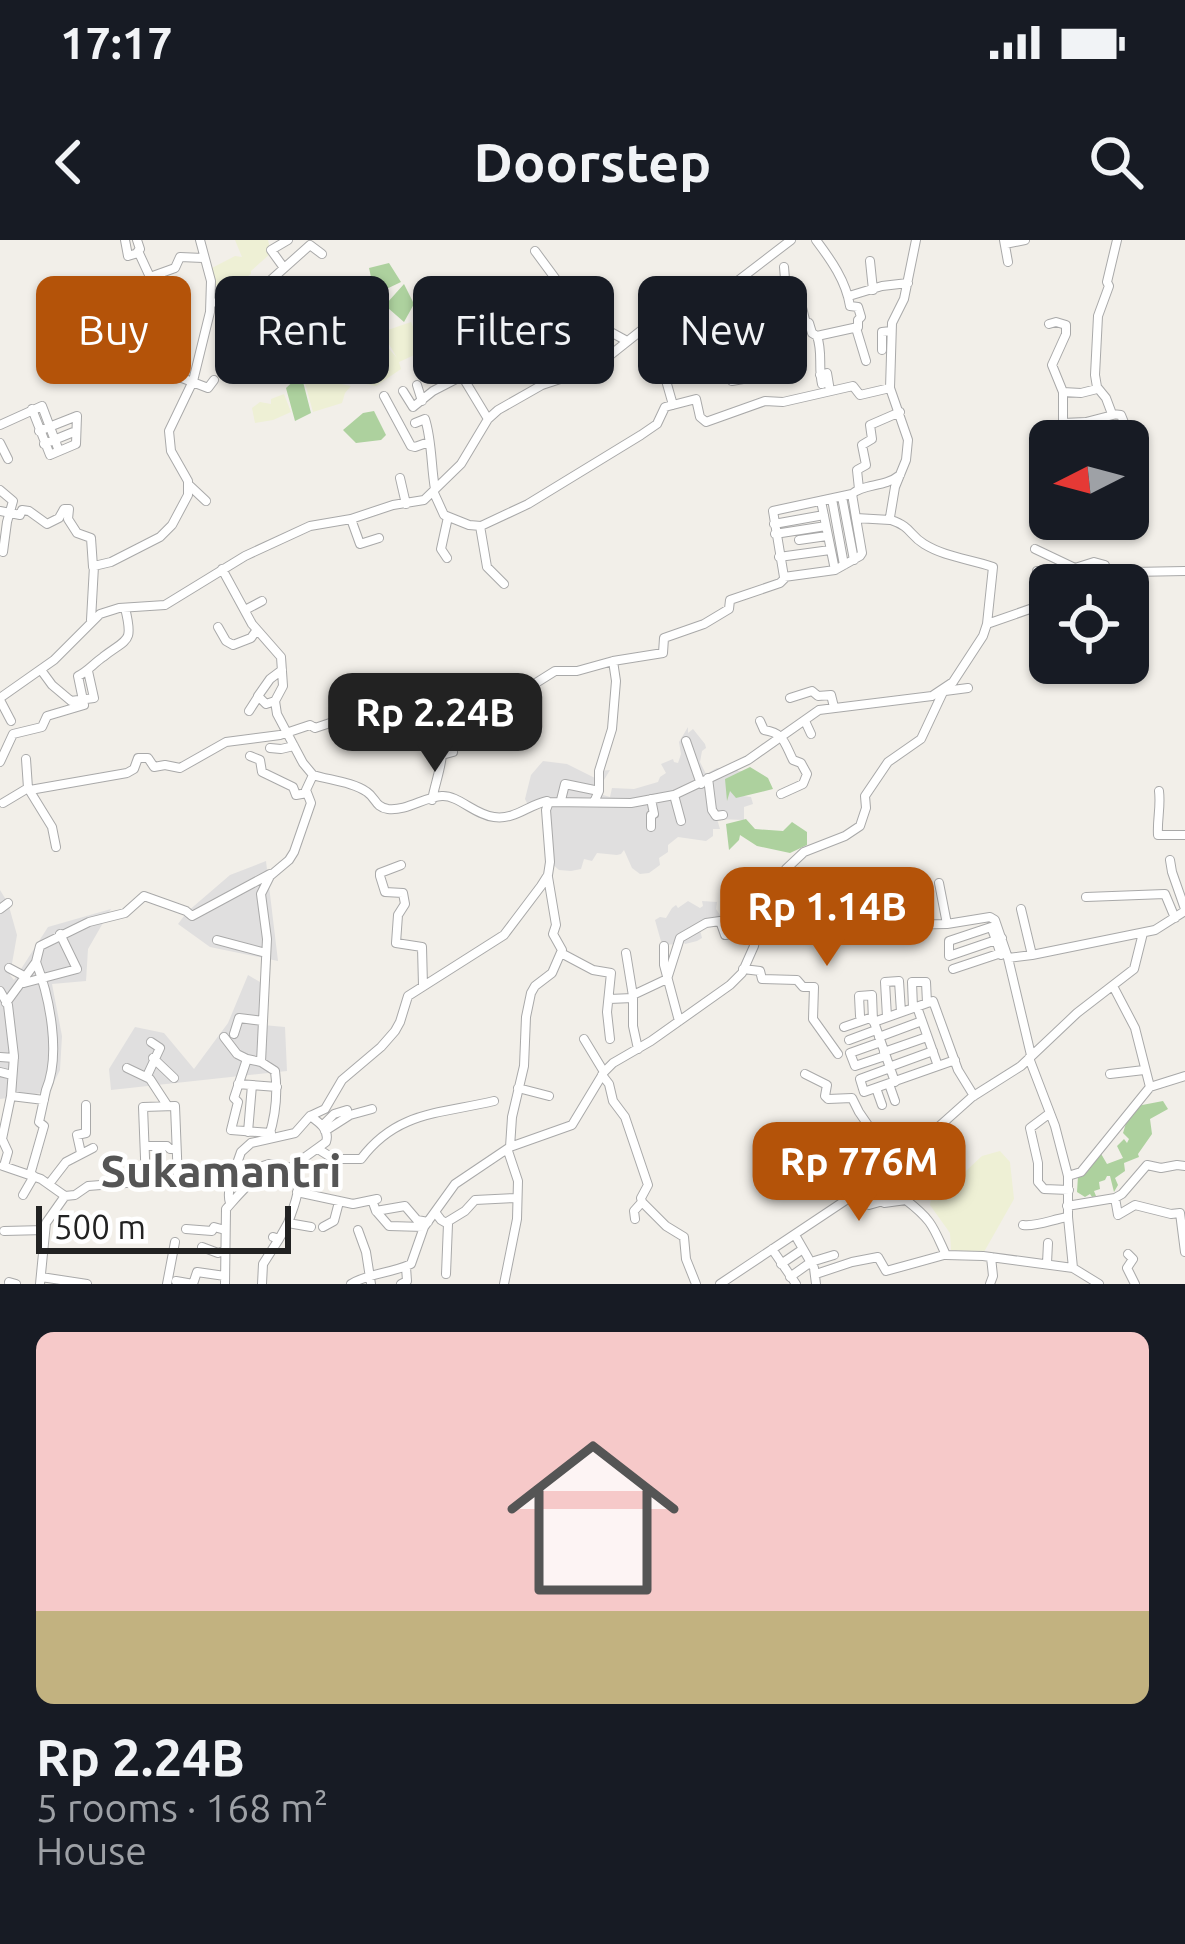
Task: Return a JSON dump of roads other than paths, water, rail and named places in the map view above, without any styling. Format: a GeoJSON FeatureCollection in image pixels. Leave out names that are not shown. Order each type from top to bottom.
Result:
{"type":"FeatureCollection","features":[{"type":"Feature","properties":{"kind":"street"},"geometry":{"type":"LineString","coordinates":[[125,240],[128,256],[140,255]]}},
{"type":"Feature","properties":{"kind":"street"},"geometry":{"type":"LineString","coordinates":[[137,240],[151,278],[176,268],[183,257],[203,259]]}},
{"type":"Feature","properties":{"kind":"street"},"geometry":{"type":"LineString","coordinates":[[200,240],[212,281],[212,302],[193,381],[169,431],[171,451],[189,485],[206,501]]}},
{"type":"Feature","properties":{"kind":"street"},"geometry":{"type":"LineString","coordinates":[[284,268],[271,250],[288,240]]}},
{"type":"Feature","properties":{"kind":"street"},"geometry":{"type":"LineString","coordinates":[[743,276],[790,240]]}},
{"type":"Feature","properties":{"kind":"street"},"geometry":{"type":"LineString","coordinates":[[890,520],[908,440],[890,388],[891,332],[904,299],[916,240]]}},
{"type":"Feature","properties":{"kind":"street"},"geometry":{"type":"LineString","coordinates":[[1008,262],[1005,242],[1025,240]]}},
{"type":"Feature","properties":{"kind":"street"},"geometry":{"type":"LineString","coordinates":[[1113,415],[1095,375],[1098,316],[1117,240]]}},
{"type":"Feature","properties":{"kind":"street"},"geometry":{"type":"LineString","coordinates":[[807,324],[817,336],[856,328],[861,316],[858,307],[850,307],[821,242]]}},
{"type":"Feature","properties":{"kind":"street"},"geometry":{"type":"LineString","coordinates":[[275,276],[310,245],[322,254]]}},
{"type":"Feature","properties":{"kind":"street"},"geometry":{"type":"LineString","coordinates":[[535,251],[553,276]]}},
{"type":"Feature","properties":{"kind":"street"},"geometry":{"type":"LineString","coordinates":[[128,259],[140,255]]}},
{"type":"Feature","properties":{"kind":"street"},"geometry":{"type":"LineString","coordinates":[[870,261],[873,290]]}},
{"type":"Feature","properties":{"kind":"street"},"geometry":{"type":"LineString","coordinates":[[784,267],[784,276]]}},
{"type":"Feature","properties":{"kind":"street"},"geometry":{"type":"LineString","coordinates":[[848,296],[908,283]]}},
{"type":"Feature","properties":{"kind":"street"},"geometry":{"type":"LineString","coordinates":[[1049,325],[1066,325],[1052,364],[1064,392],[1064,424],[1113,415],[1123,420]]}},
{"type":"Feature","properties":{"kind":"street"},"geometry":{"type":"LineString","coordinates":[[856,328],[866,361]]}},
{"type":"Feature","properties":{"kind":"street"},"geometry":{"type":"LineString","coordinates":[[614,351],[638,332]]}},
{"type":"Feature","properties":{"kind":"street"},"geometry":{"type":"LineString","coordinates":[[882,350],[882,332],[891,332]]}},
{"type":"Feature","properties":{"kind":"street"},"geometry":{"type":"LineString","coordinates":[[614,333],[627,340]]}},
{"type":"Feature","properties":{"kind":"street"},"geometry":{"type":"LineString","coordinates":[[817,336],[824,384]]}},
{"type":"Feature","properties":{"kind":"street"},"geometry":{"type":"LineString","coordinates":[[403,392],[412,407],[462,376],[488,419]]}},
{"type":"Feature","properties":{"kind":"street"},"geometry":{"type":"LineString","coordinates":[[193,381],[208,388],[214,380]]}},
{"type":"Feature","properties":{"kind":"street"},"geometry":{"type":"LineString","coordinates":[[11,721],[0,699],[41,670],[105,612],[182,599],[222,569],[310,526],[421,501],[461,464],[488,419],[523,394],[548,384]]}},
{"type":"Feature","properties":{"kind":"street"},"geometry":{"type":"LineString","coordinates":[[668,384],[673,405]]}},
{"type":"Feature","properties":{"kind":"street"},"geometry":{"type":"LineString","coordinates":[[415,423],[426,421],[442,513],[481,526],[641,435],[657,424],[665,407],[697,399],[700,417],[706,422],[765,401],[783,402],[824,384],[853,386],[860,395],[890,388]]}},
{"type":"Feature","properties":{"kind":"street"},"geometry":{"type":"LineString","coordinates":[[417,385],[422,401]]}},
{"type":"Feature","properties":{"kind":"street"},"geometry":{"type":"LineString","coordinates":[[1064,392],[1099,388]]}},
{"type":"Feature","properties":{"kind":"street"},"geometry":{"type":"LineString","coordinates":[[23,396],[50,426],[59,451]]}},
{"type":"Feature","properties":{"kind":"street"},"geometry":{"type":"LineString","coordinates":[[384,396],[411,446],[428,442]]}},
{"type":"Feature","properties":{"kind":"street"},"geometry":{"type":"LineString","coordinates":[[13,401],[19,415]]}},
{"type":"Feature","properties":{"kind":"street"},"geometry":{"type":"LineString","coordinates":[[0,424],[34,408]]}},
{"type":"Feature","properties":{"kind":"street"},"geometry":{"type":"LineString","coordinates":[[34,408],[39,431],[49,455],[76,444],[77,416],[39,431]]}},
{"type":"Feature","properties":{"kind":"street"},"geometry":{"type":"LineString","coordinates":[[779,557],[811,552],[829,535],[841,496],[857,470],[866,465],[862,445],[872,439],[870,425],[900,412]]}},
{"type":"Feature","properties":{"kind":"street"},"geometry":{"type":"LineString","coordinates":[[44,444],[76,431]]}},
{"type":"Feature","properties":{"kind":"street"},"geometry":{"type":"LineString","coordinates":[[0,443],[7,460]]}},
{"type":"Feature","properties":{"kind":"street"},"geometry":{"type":"LineString","coordinates":[[786,577],[774,510],[883,486],[900,475]]}},
{"type":"Feature","properties":{"kind":"street"},"geometry":{"type":"LineString","coordinates":[[400,478],[406,504]]}},
{"type":"Feature","properties":{"kind":"street"},"geometry":{"type":"LineString","coordinates":[[93,568],[166,532],[183,506],[189,485]]}},
{"type":"Feature","properties":{"kind":"street"},"geometry":{"type":"LineString","coordinates":[[0,490],[13,500],[3,552]]}},
{"type":"Feature","properties":{"kind":"street"},"geometry":{"type":"LineString","coordinates":[[841,496],[856,518],[855,539],[844,565]]}},
{"type":"Feature","properties":{"kind":"street"},"geometry":{"type":"LineString","coordinates":[[841,496],[829,535],[844,565]]}},
{"type":"Feature","properties":{"kind":"street"},"geometry":{"type":"LineString","coordinates":[[841,496],[855,539]]}},
{"type":"Feature","properties":{"kind":"street"},"geometry":{"type":"LineString","coordinates":[[12,513],[29,511],[48,524],[68,509],[76,532],[91,538],[91,621]]}},
{"type":"Feature","properties":{"kind":"street"},"geometry":{"type":"LineString","coordinates":[[446,558],[441,548],[448,517]]}},
{"type":"Feature","properties":{"kind":"street"},"geometry":{"type":"LineString","coordinates":[[351,1284],[406,1267],[426,1225],[455,1184],[509,1149],[572,1125],[603,1073],[618,1059],[730,985],[754,946],[762,908],[797,857],[854,832],[866,808],[865,796],[888,763],[921,739],[944,691],[983,636],[993,567],[920,543],[909,527],[890,520],[856,518]]}},
{"type":"Feature","properties":{"kind":"street"},"geometry":{"type":"LineString","coordinates":[[351,519],[360,544],[379,538]]}},
{"type":"Feature","properties":{"kind":"street"},"geometry":{"type":"LineString","coordinates":[[481,526],[488,567],[504,584]]}},
{"type":"Feature","properties":{"kind":"street"},"geometry":{"type":"LineString","coordinates":[[774,529],[855,539]]}},
{"type":"Feature","properties":{"kind":"street"},"geometry":{"type":"LineString","coordinates":[[811,552],[804,540],[829,535]]}},
{"type":"Feature","properties":{"kind":"street"},"geometry":{"type":"LineString","coordinates":[[1035,549],[1067,564]]}},
{"type":"Feature","properties":{"kind":"street"},"geometry":{"type":"LineString","coordinates":[[432,800],[442,755],[453,753],[451,700],[480,691],[520,693],[555,671],[577,671],[663,652],[664,638],[706,623],[729,608],[730,600],[786,577],[844,565]]}},
{"type":"Feature","properties":{"kind":"street"},"geometry":{"type":"LineString","coordinates":[[222,569],[266,646],[278,651],[283,688],[275,701],[266,704],[258,697]]}},
{"type":"Feature","properties":{"kind":"street"},"geometry":{"type":"LineString","coordinates":[[1149,572],[1185,571]]}},
{"type":"Feature","properties":{"kind":"street"},"geometry":{"type":"LineString","coordinates":[[245,610],[262,602]]}},
{"type":"Feature","properties":{"kind":"street"},"geometry":{"type":"LineString","coordinates":[[91,698],[78,677],[125,641],[130,628],[125,608]]}},
{"type":"Feature","properties":{"kind":"street"},"geometry":{"type":"LineString","coordinates":[[987,624],[1029,608]]}},
{"type":"Feature","properties":{"kind":"street"},"geometry":{"type":"LineString","coordinates":[[218,627],[232,645],[251,638],[256,630]]}},
{"type":"Feature","properties":{"kind":"street"},"geometry":{"type":"LineString","coordinates":[[594,802],[610,741],[614,661]]}},
{"type":"Feature","properties":{"kind":"street"},"geometry":{"type":"LineString","coordinates":[[248,711],[268,681],[283,669]]}},
{"type":"Feature","properties":{"kind":"street"},"geometry":{"type":"LineString","coordinates":[[41,670],[69,700],[91,698]]}},
{"type":"Feature","properties":{"kind":"street"},"geometry":{"type":"LineString","coordinates":[[275,701],[285,733],[313,775],[367,792],[382,808],[412,806],[442,796],[476,813],[502,818],[538,803],[631,802],[674,795],[758,753],[819,710],[920,699],[968,688]]}},
{"type":"Feature","properties":{"kind":"street"},"geometry":{"type":"LineString","coordinates":[[790,698],[812,691],[818,696],[832,695],[834,707]]}},
{"type":"Feature","properties":{"kind":"street"},"geometry":{"type":"LineString","coordinates":[[1,758],[13,734],[41,727],[47,716],[82,706],[91,698]]}},
{"type":"Feature","properties":{"kind":"street"},"geometry":{"type":"LineString","coordinates":[[0,790],[2,803],[29,789],[128,773],[138,758],[148,758],[153,767],[180,768],[227,742],[347,720]]}},
{"type":"Feature","properties":{"kind":"street"},"geometry":{"type":"LineString","coordinates":[[805,721],[811,734]]}},
{"type":"Feature","properties":{"kind":"street"},"geometry":{"type":"LineString","coordinates":[[760,722],[763,729],[782,737],[793,760],[807,774],[803,784],[781,794]]}},
{"type":"Feature","properties":{"kind":"street"},"geometry":{"type":"LineString","coordinates":[[686,741],[712,811],[723,815]]}},
{"type":"Feature","properties":{"kind":"street"},"geometry":{"type":"LineString","coordinates":[[269,748],[293,746]]}},
{"type":"Feature","properties":{"kind":"street"},"geometry":{"type":"LineString","coordinates":[[758,753],[767,765]]}},
{"type":"Feature","properties":{"kind":"street"},"geometry":{"type":"LineString","coordinates":[[250,756],[260,760],[262,772],[293,787],[294,794],[307,793]]}},
{"type":"Feature","properties":{"kind":"street"},"geometry":{"type":"LineString","coordinates":[[26,759],[29,789],[52,828],[56,847]]}},
{"type":"Feature","properties":{"kind":"street"},"geometry":{"type":"LineString","coordinates":[[4,1007],[36,962],[40,946],[60,934],[125,913],[144,896],[192,916],[272,874],[294,852],[310,803],[307,793],[313,775]]}},
{"type":"Feature","properties":{"kind":"street"},"geometry":{"type":"LineString","coordinates":[[561,800],[565,784],[599,791]]}},
{"type":"Feature","properties":{"kind":"street"},"geometry":{"type":"LineString","coordinates":[[1160,791],[1158,835],[1185,836]]}},
{"type":"Feature","properties":{"kind":"street"},"geometry":{"type":"LineString","coordinates":[[674,795],[680,820]]}},
{"type":"Feature","properties":{"kind":"street"},"geometry":{"type":"LineString","coordinates":[[651,799],[651,827]]}},
{"type":"Feature","properties":{"kind":"street"},"geometry":{"type":"LineString","coordinates":[[504,1284],[517,1222],[518,1181],[509,1149],[524,1066],[526,1017],[532,990],[552,973],[562,948],[554,934],[548,875],[549,802]]}},
{"type":"Feature","properties":{"kind":"street"},"geometry":{"type":"LineString","coordinates":[[953,969],[1155,930],[1185,910],[1170,860]]}},
{"type":"Feature","properties":{"kind":"street"},"geometry":{"type":"LineString","coordinates":[[401,865],[380,876],[385,892],[404,894],[396,944],[422,947],[423,986]]}},
{"type":"Feature","properties":{"kind":"street"},"geometry":{"type":"LineString","coordinates":[[261,1062],[267,939],[261,894],[272,874]]}},
{"type":"Feature","properties":{"kind":"street"},"geometry":{"type":"LineString","coordinates":[[247,1059],[234,1098],[238,1102],[231,1130],[295,1133],[310,1115],[325,1109],[343,1080],[381,1047],[400,1022],[408,996],[504,935],[548,875]]}},
{"type":"Feature","properties":{"kind":"street"},"geometry":{"type":"LineString","coordinates":[[939,883],[947,924]]}},
{"type":"Feature","properties":{"kind":"street"},"geometry":{"type":"LineString","coordinates":[[1086,897],[1166,893],[1175,918]]}},
{"type":"Feature","properties":{"kind":"street"},"geometry":{"type":"LineString","coordinates":[[1021,909],[1032,955]]}},
{"type":"Feature","properties":{"kind":"street"},"geometry":{"type":"LineString","coordinates":[[609,999],[633,997],[667,979],[680,938],[706,922],[721,920],[726,935],[796,933],[822,919],[947,924],[990,917],[995,920],[1030,1057],[1068,1176],[1073,1268]]}},
{"type":"Feature","properties":{"kind":"street"},"geometry":{"type":"LineString","coordinates":[[991,927],[999,939],[950,956],[949,941],[991,927]]}},
{"type":"Feature","properties":{"kind":"street"},"geometry":{"type":"LineString","coordinates":[[720,1284],[896,1166],[972,1097],[1030,1057],[1077,1012],[1134,969],[1143,933]]}},
{"type":"Feature","properties":{"kind":"street"},"geometry":{"type":"LineString","coordinates":[[9,968],[24,980],[77,969],[60,934]]}},
{"type":"Feature","properties":{"kind":"street"},"geometry":{"type":"LineString","coordinates":[[217,940],[266,953]]}},
{"type":"Feature","properties":{"kind":"street"},"geometry":{"type":"LineString","coordinates":[[664,946],[664,965],[679,1021]]}},
{"type":"Feature","properties":{"kind":"street"},"geometry":{"type":"LineString","coordinates":[[561,953],[593,970],[628,969]]}},
{"type":"Feature","properties":{"kind":"street"},"geometry":{"type":"LineString","coordinates":[[626,953],[638,1048]]}},
{"type":"Feature","properties":{"kind":"street"},"geometry":{"type":"LineString","coordinates":[[23,1195],[43,1134],[39,1122],[50,1086],[53,1042],[36,962]]}},
{"type":"Feature","properties":{"kind":"street"},"geometry":{"type":"LineString","coordinates":[[743,969],[760,971],[762,979],[797,980],[803,987],[813,986],[813,1019],[838,1054]]}},
{"type":"Feature","properties":{"kind":"street"},"geometry":{"type":"LineString","coordinates":[[610,972],[610,1039]]}},
{"type":"Feature","properties":{"kind":"street"},"geometry":{"type":"LineString","coordinates":[[879,1037],[887,1017],[885,982],[899,981],[901,1012]]}},
{"type":"Feature","properties":{"kind":"street"},"geometry":{"type":"LineString","coordinates":[[1113,986],[1135,1028],[1150,1087]]}},
{"type":"Feature","properties":{"kind":"street"},"geometry":{"type":"LineString","coordinates":[[0,991],[14,1058],[2,1139],[8,1152],[2,1166],[32,1175],[65,1196],[88,1186],[181,1184],[268,1164],[290,1168],[297,1176],[297,1192],[288,1223],[262,1264],[262,1284]]}},
{"type":"Feature","properties":{"kind":"street"},"geometry":{"type":"LineString","coordinates":[[860,1016],[859,996],[872,995],[895,1100]]}},
{"type":"Feature","properties":{"kind":"street"},"geometry":{"type":"LineString","coordinates":[[887,1017],[933,1001],[967,1084],[963,1086],[972,1097]]}},
{"type":"Feature","properties":{"kind":"street"},"geometry":{"type":"LineString","coordinates":[[919,1006],[938,1066]]}},
{"type":"Feature","properties":{"kind":"street"},"geometry":{"type":"LineString","coordinates":[[263,1021],[238,1018],[229,1036],[237,1054],[274,1070],[276,1109],[270,1135]]}},
{"type":"Feature","properties":{"kind":"street"},"geometry":{"type":"LineString","coordinates":[[844,1027],[879,1037],[922,1022]]}},
{"type":"Feature","properties":{"kind":"street"},"geometry":{"type":"LineString","coordinates":[[849,1040],[927,1036]]}},
{"type":"Feature","properties":{"kind":"street"},"geometry":{"type":"LineString","coordinates":[[584,1039],[625,1117],[647,1190],[640,1198],[666,1226],[685,1238],[686,1258],[696,1284]]}},
{"type":"Feature","properties":{"kind":"street"},"geometry":{"type":"LineString","coordinates":[[148,1076],[160,1047],[151,1042]]}},
{"type":"Feature","properties":{"kind":"street"},"geometry":{"type":"LineString","coordinates":[[933,1052],[860,1079],[864,1092],[955,1060]]}},
{"type":"Feature","properties":{"kind":"street"},"geometry":{"type":"LineString","coordinates":[[0,1057],[14,1058]]}},
{"type":"Feature","properties":{"kind":"street"},"geometry":{"type":"LineString","coordinates":[[153,1058],[174,1078]]}},
{"type":"Feature","properties":{"kind":"street"},"geometry":{"type":"LineString","coordinates":[[127,1068],[148,1076],[167,1106]]}},
{"type":"Feature","properties":{"kind":"street"},"geometry":{"type":"LineString","coordinates":[[1110,1074],[1144,1070]]}},
{"type":"Feature","properties":{"kind":"street"},"geometry":{"type":"LineString","coordinates":[[0,1072],[12,1076]]}},
{"type":"Feature","properties":{"kind":"street"},"geometry":{"type":"LineString","coordinates":[[806,1075],[827,1085],[826,1097],[852,1098],[896,1166]]}},
{"type":"Feature","properties":{"kind":"street"},"geometry":{"type":"LineString","coordinates":[[1068,1176],[1081,1172],[1150,1087],[1185,1076]]}},
{"type":"Feature","properties":{"kind":"street"},"geometry":{"type":"LineString","coordinates":[[238,1084],[277,1087]]}},
{"type":"Feature","properties":{"kind":"street"},"geometry":{"type":"LineString","coordinates":[[248,1132],[252,1085]]}},
{"type":"Feature","properties":{"kind":"street"},"geometry":{"type":"LineString","coordinates":[[518,1088],[549,1096]]}},
{"type":"Feature","properties":{"kind":"street"},"geometry":{"type":"LineString","coordinates":[[876,1088],[882,1105]]}},
{"type":"Feature","properties":{"kind":"street"},"geometry":{"type":"LineString","coordinates":[[10,1096],[44,1100]]}},
{"type":"Feature","properties":{"kind":"street"},"geometry":{"type":"LineString","coordinates":[[318,1149],[334,1159],[360,1160],[400,1124],[432,1111],[494,1101]]}},
{"type":"Feature","properties":{"kind":"street"},"geometry":{"type":"LineString","coordinates":[[81,1153],[76,1138],[86,1133],[86,1105]]}},
{"type":"Feature","properties":{"kind":"street"},"geometry":{"type":"LineString","coordinates":[[146,1183],[143,1107],[175,1106],[181,1184]]}},
{"type":"Feature","properties":{"kind":"street"},"geometry":{"type":"LineString","coordinates":[[322,1125],[372,1109]]}},
{"type":"Feature","properties":{"kind":"street"},"geometry":{"type":"LineString","coordinates":[[322,1125],[347,1110]]}},
{"type":"Feature","properties":{"kind":"street"},"geometry":{"type":"LineString","coordinates":[[1050,1113],[1030,1128],[1038,1182],[1044,1189],[1069,1190]]}},
{"type":"Feature","properties":{"kind":"street"},"geometry":{"type":"LineString","coordinates":[[290,1168],[327,1140],[322,1125],[310,1115]]}},
{"type":"Feature","properties":{"kind":"street"},"geometry":{"type":"LineString","coordinates":[[230,1204],[227,1192],[232,1172],[244,1149],[270,1135]]}},
{"type":"Feature","properties":{"kind":"street"},"geometry":{"type":"LineString","coordinates":[[145,1146],[176,1149]]}},
{"type":"Feature","properties":{"kind":"street"},"geometry":{"type":"LineString","coordinates":[[51,1185],[66,1162],[93,1148]]}},
{"type":"Feature","properties":{"kind":"street"},"geometry":{"type":"LineString","coordinates":[[1023,1226],[1114,1198],[1147,1165],[1185,1166]]}},
{"type":"Feature","properties":{"kind":"street"},"geometry":{"type":"LineString","coordinates":[[175,1242],[172,1282],[194,1283],[197,1272],[226,1280],[225,1211],[255,1179],[278,1166]]}},
{"type":"Feature","properties":{"kind":"street"},"geometry":{"type":"LineString","coordinates":[[872,1182],[886,1204],[909,1202],[937,1231],[944,1254]]}},
{"type":"Feature","properties":{"kind":"street"},"geometry":{"type":"LineString","coordinates":[[861,1189],[869,1205],[883,1201]]}},
{"type":"Feature","properties":{"kind":"street"},"geometry":{"type":"LineString","coordinates":[[297,1192],[339,1202],[375,1200],[376,1211],[392,1227],[426,1225]]}},
{"type":"Feature","properties":{"kind":"street"},"geometry":{"type":"LineString","coordinates":[[65,1196],[45,1230],[40,1281],[87,1284]]}},
{"type":"Feature","properties":{"kind":"street"},"geometry":{"type":"LineString","coordinates":[[435,1212],[447,1222],[476,1199],[515,1198]]}},
{"type":"Feature","properties":{"kind":"street"},"geometry":{"type":"LineString","coordinates":[[1114,1198],[1119,1215],[1135,1205],[1180,1214],[1185,1252]]}},
{"type":"Feature","properties":{"kind":"street"},"geometry":{"type":"LineString","coordinates":[[323,1226],[334,1221],[339,1202]]}},
{"type":"Feature","properties":{"kind":"street"},"geometry":{"type":"LineString","coordinates":[[635,1219],[634,1211],[642,1202]]}},
{"type":"Feature","properties":{"kind":"street"},"geometry":{"type":"LineString","coordinates":[[376,1211],[404,1205],[426,1225]]}},
{"type":"Feature","properties":{"kind":"street"},"geometry":{"type":"LineString","coordinates":[[446,1274],[447,1222]]}},
{"type":"Feature","properties":{"kind":"street"},"geometry":{"type":"LineString","coordinates":[[288,1223],[311,1227]]}},
{"type":"Feature","properties":{"kind":"street"},"geometry":{"type":"LineString","coordinates":[[185,1229],[225,1230]]}},
{"type":"Feature","properties":{"kind":"street"},"geometry":{"type":"LineString","coordinates":[[4,1231],[45,1230]]}},
{"type":"Feature","properties":{"kind":"street"},"geometry":{"type":"LineString","coordinates":[[358,1230],[371,1280]]}},
{"type":"Feature","properties":{"kind":"street"},"geometry":{"type":"LineString","coordinates":[[795,1234],[816,1279],[855,1261],[878,1257],[887,1271],[944,1254],[1073,1268],[1099,1284]]}},
{"type":"Feature","properties":{"kind":"street"},"geometry":{"type":"LineString","coordinates":[[1047,1263],[1048,1243]]}},
{"type":"Feature","properties":{"kind":"street"},"geometry":{"type":"LineString","coordinates":[[202,1247],[218,1253],[225,1250]]}},
{"type":"Feature","properties":{"kind":"street"},"geometry":{"type":"LineString","coordinates":[[781,1264],[803,1249]]}},
{"type":"Feature","properties":{"kind":"street"},"geometry":{"type":"LineString","coordinates":[[772,1250],[793,1280],[811,1262],[833,1255]]}},
{"type":"Feature","properties":{"kind":"street"},"geometry":{"type":"LineString","coordinates":[[1128,1253],[1134,1262],[1127,1269],[1135,1284]]}},
{"type":"Feature","properties":{"kind":"street"},"geometry":{"type":"LineString","coordinates":[[990,1284],[991,1257]]}},
{"type":"Feature","properties":{"kind":"street"},"geometry":{"type":"LineString","coordinates":[[401,1284],[407,1281],[406,1267]]}},
{"type":"Feature","properties":{"kind":"district","name":"Sukamantri"},"geometry":{"type":"Point","coordinates":[221,1171]}}]}
